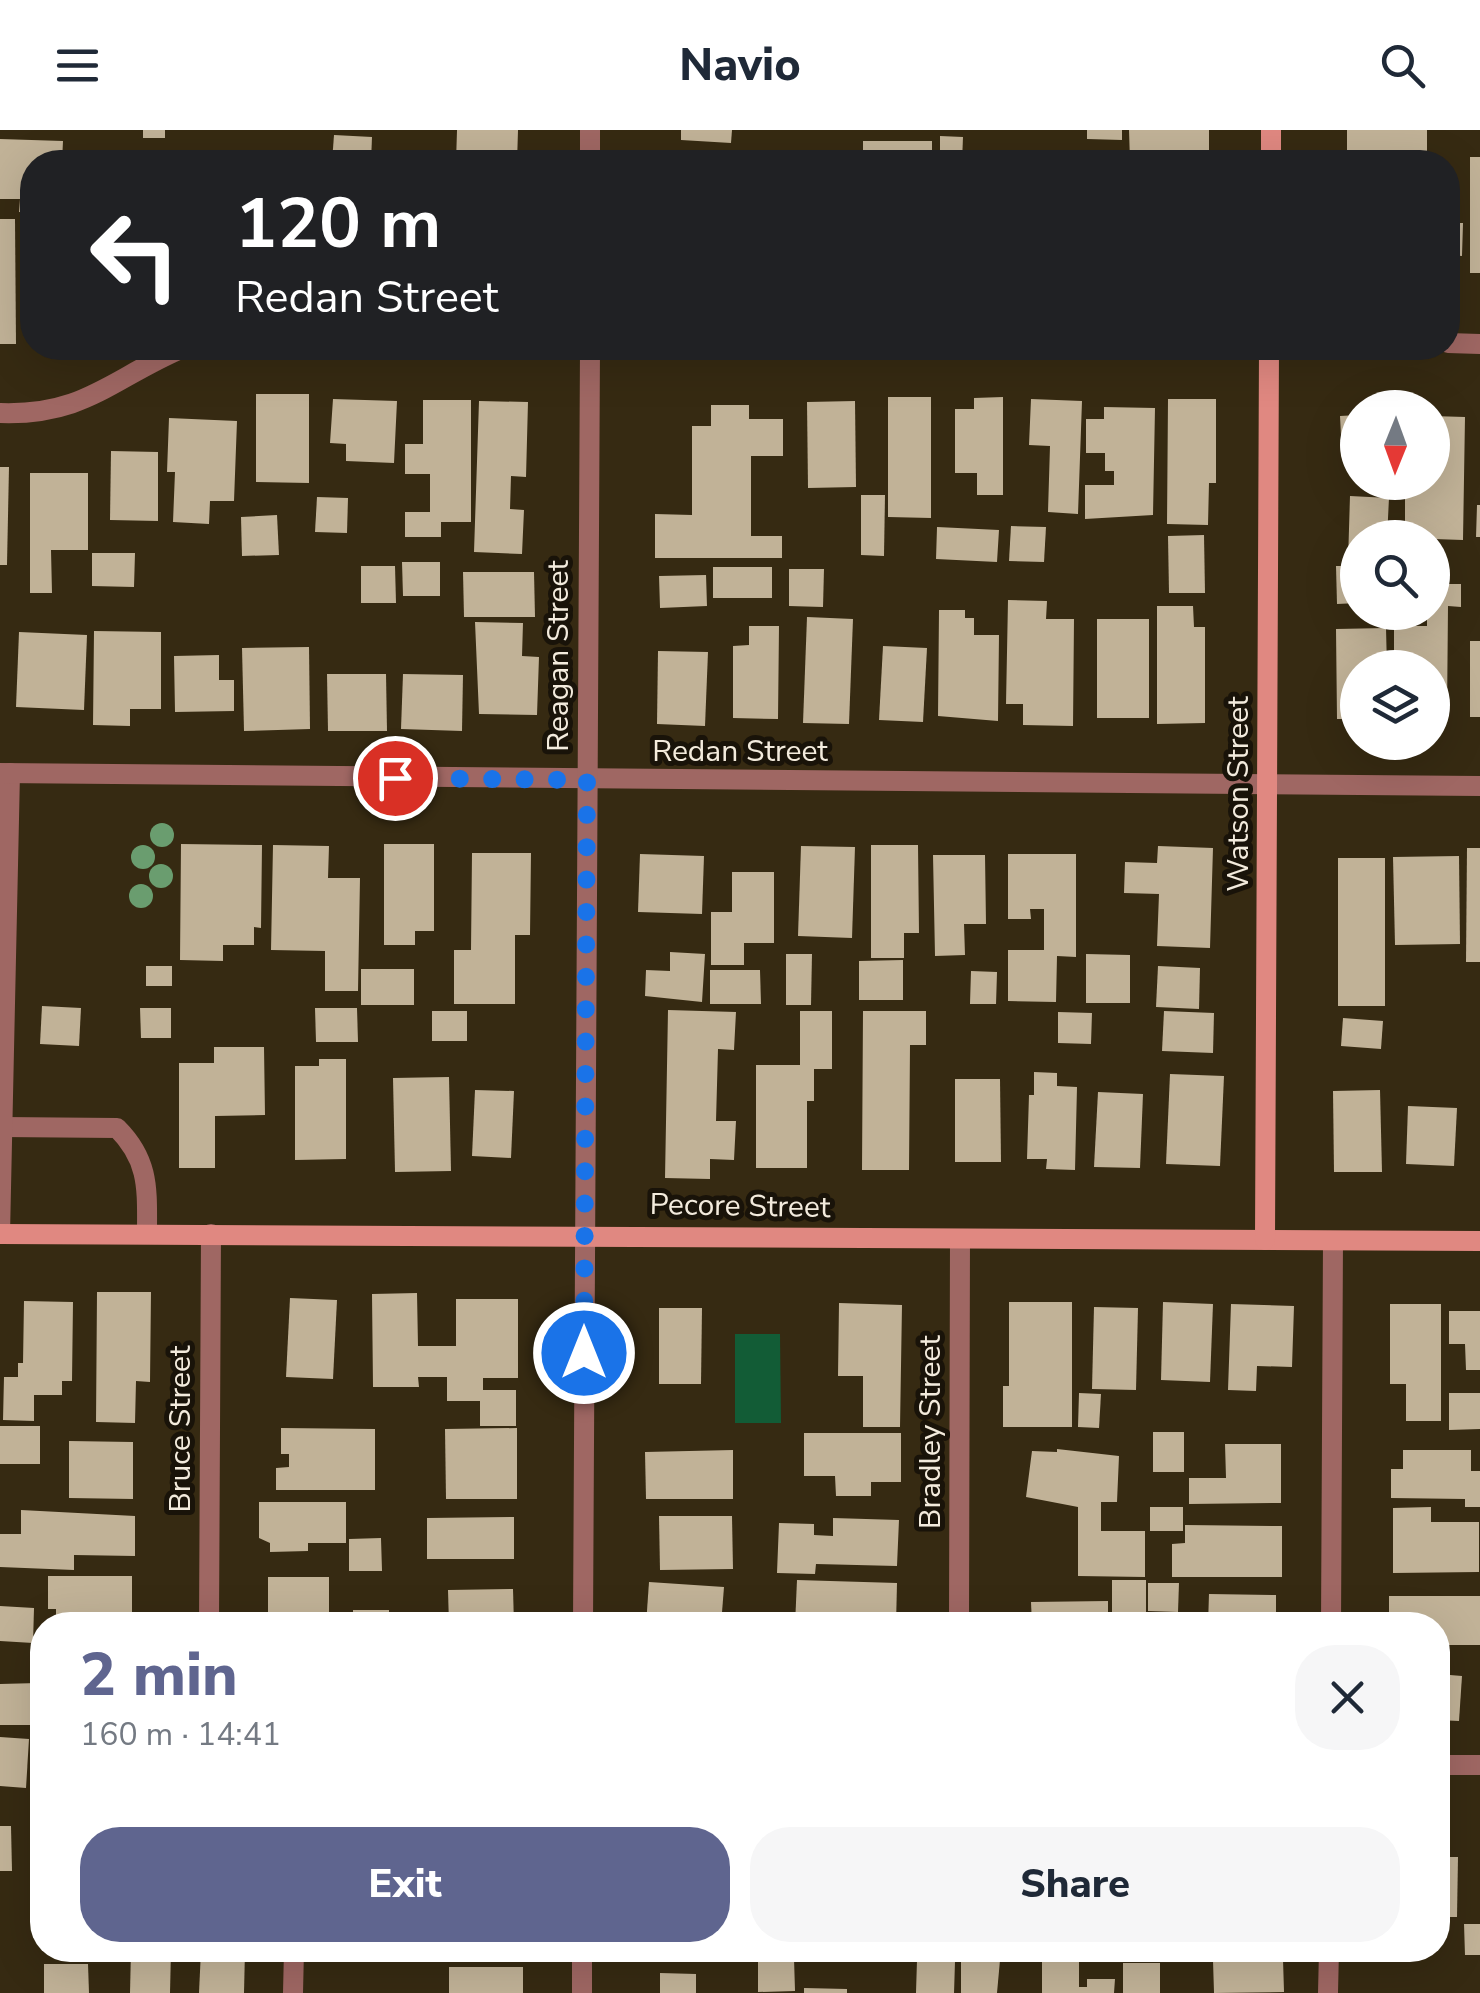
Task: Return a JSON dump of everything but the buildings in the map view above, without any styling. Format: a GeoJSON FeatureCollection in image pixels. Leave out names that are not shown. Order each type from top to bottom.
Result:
{"type":"FeatureCollection","features":[{"type":"Feature","properties":{"kind":"street"},"geometry":{"type":"LineString","coordinates":[[0,413],[47,412],[83,402],[161,360]]}},
{"type":"Feature","properties":{"kind":"street","name":"Reagan Street"},"geometry":{"type":"LineString","coordinates":[[583,1612],[590,360]]}},
{"type":"Feature","properties":{"kind":"street","name":"Watson Street"},"geometry":{"type":"LineString","coordinates":[[1264,1240],[1269,360]]}},
{"type":"Feature","properties":{"kind":"street"},"geometry":{"type":"LineString","coordinates":[[0,1234],[5,773]]}},
{"type":"Feature","properties":{"kind":"street","name":"Redan Street"},"geometry":{"type":"LineString","coordinates":[[5,773],[1480,786]]}},
{"type":"Feature","properties":{"kind":"street"},"geometry":{"type":"LineString","coordinates":[[2,1127],[118,1128],[137,1151],[148,1174],[147,1234]]}},
{"type":"Feature","properties":{"kind":"street","name":"Pecore Street"},"geometry":{"type":"LineString","coordinates":[[0,1234],[1480,1241]]}},
{"type":"Feature","properties":{"kind":"street","name":"Bruce Street"},"geometry":{"type":"LineString","coordinates":[[209,1612],[212,1234]]}},
{"type":"Feature","properties":{"kind":"street","name":"Bradley Street"},"geometry":{"type":"LineString","coordinates":[[959,1612],[960,1238]]}},
{"type":"Feature","properties":{"kind":"street"},"geometry":{"type":"LineString","coordinates":[[1330,1612],[1332,1241]]}},
{"type":"Feature","properties":{"kind":"street"},"geometry":{"type":"LineString","coordinates":[[1450,1765],[1480,1765]]}},
{"type":"Feature","properties":{"kind":"street"},"geometry":{"type":"LineString","coordinates":[[293,1993],[294,1962]]}},
{"type":"Feature","properties":{"kind":"street"},"geometry":{"type":"LineString","coordinates":[[582,1962],[582,1993]]}},
{"type":"Feature","properties":{"kind":"street"},"geometry":{"type":"LineString","coordinates":[[1328,1962],[1328,1993]]}},
{"type":"Feature","properties":{"kind":"green space"},"geometry":{"type":"Polygon","coordinates":[[[735,1334],[780,1334],[781,1423],[735,1423],[735,1334]]]}},
{"type":"Feature","properties":{"kind":"route"},"geometry":{"type":"LineString","coordinates":[[395,778],[587,780],[584,1353]]}}]}
